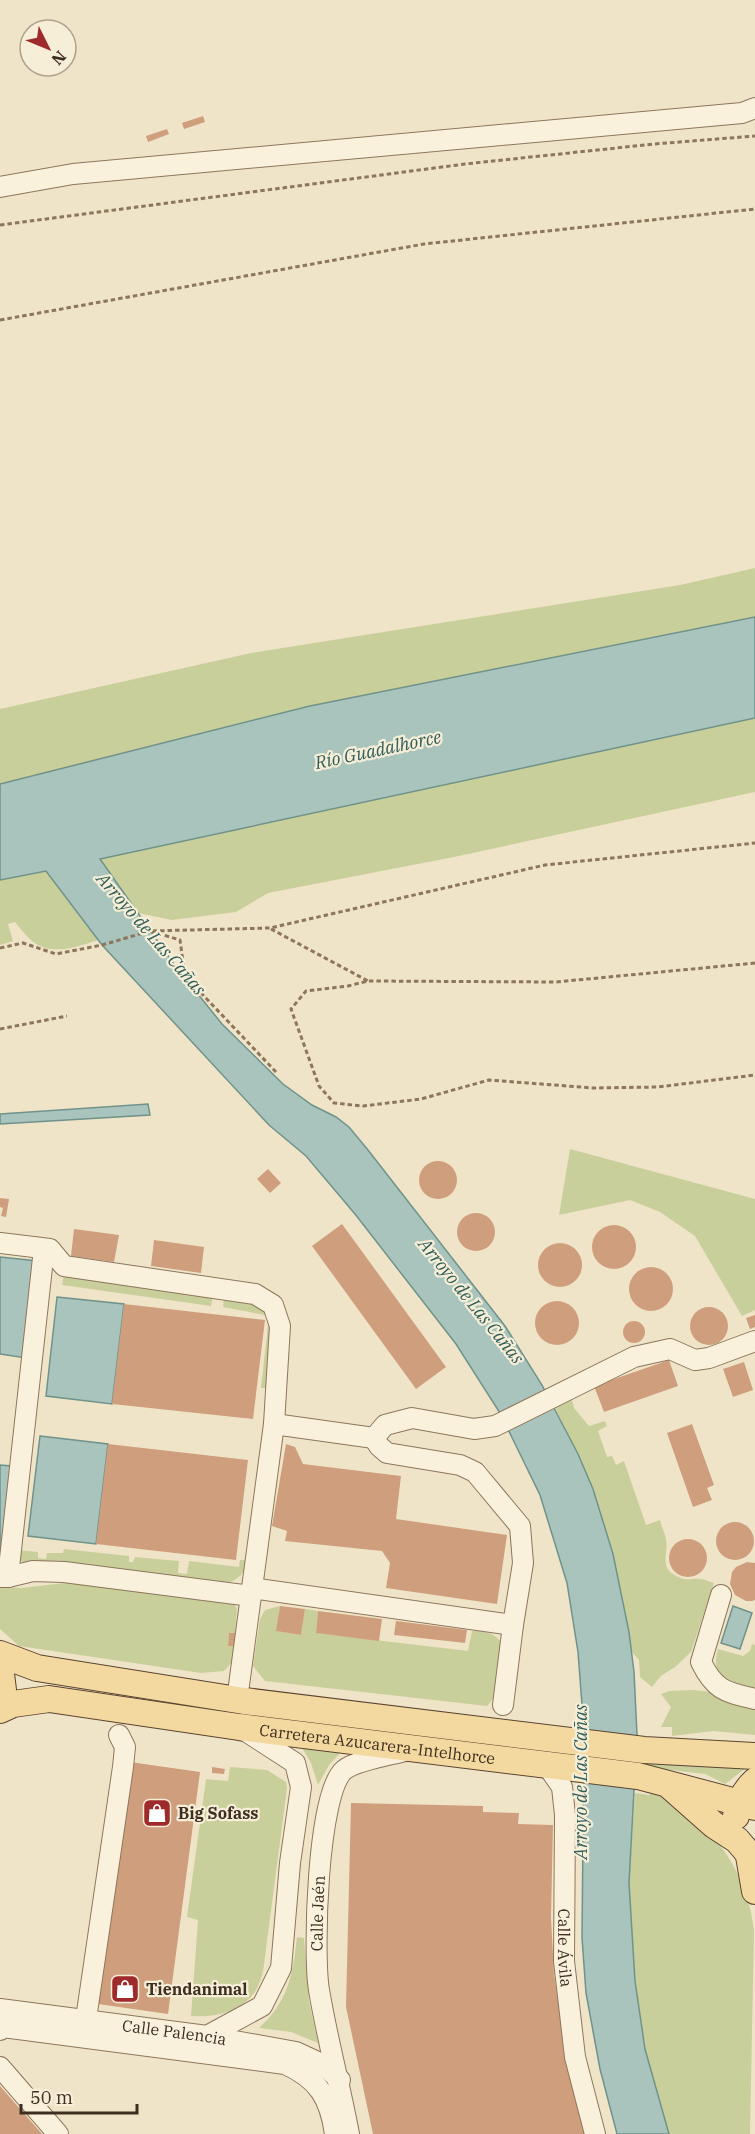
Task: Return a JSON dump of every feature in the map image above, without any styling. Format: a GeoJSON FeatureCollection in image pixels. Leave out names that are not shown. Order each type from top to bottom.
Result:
{"type":"FeatureCollection","features":[{"type":"Feature","properties":{"kind":"main road","name":"Carretera Azucarera-Intelhorce"},"geometry":{"type":"LineString","coordinates":[[0,1654],[37,1668],[237,1700],[644,1750],[755,1756]]}},
{"type":"Feature","properties":{"kind":"main road"},"geometry":{"type":"LineString","coordinates":[[0,1666],[3,1690],[0,1702]]}},
{"type":"Feature","properties":{"kind":"main road","name":"Carretera Azucarera-Intelhorce"},"geometry":{"type":"LineString","coordinates":[[0,1710],[13,1704],[49,1699],[239,1727],[638,1776],[747,1805]]}},
{"type":"Feature","properties":{"kind":"main road"},"geometry":{"type":"LineString","coordinates":[[755,1781],[747,1788],[747,1805],[734,1825],[747,1853],[755,1891]]}},
{"type":"Feature","properties":{"kind":"main road"},"geometry":{"type":"LineString","coordinates":[[667,1784],[747,1853]]}},
{"type":"Feature","properties":{"kind":"street"},"geometry":{"type":"LineString","coordinates":[[0,188],[73,174],[742,113],[755,108]]}},
{"type":"Feature","properties":{"kind":"street"},"geometry":{"type":"LineString","coordinates":[[0,1243],[50,1249],[64,1266],[255,1294],[273,1305],[280,1326],[274,1424],[237,1700]]}},
{"type":"Feature","properties":{"kind":"street"},"geometry":{"type":"LineString","coordinates":[[44,1249],[4,1577],[33,1571],[64,1572],[251,1592],[513,1625]]}},
{"type":"Feature","properties":{"kind":"street"},"geometry":{"type":"LineString","coordinates":[[40,1288],[48,1277],[64,1266]]}},
{"type":"Feature","properties":{"kind":"street"},"geometry":{"type":"LineString","coordinates":[[374,1438],[385,1425],[412,1418],[474,1429],[495,1426],[634,1357],[670,1349],[694,1360],[709,1358],[755,1341]]}},
{"type":"Feature","properties":{"kind":"street"},"geometry":{"type":"LineString","coordinates":[[274,1424],[374,1438]]}},
{"type":"Feature","properties":{"kind":"street"},"geometry":{"type":"LineString","coordinates":[[374,1438],[387,1453],[460,1465],[475,1472],[520,1526],[524,1563],[513,1625],[503,1706]]}},
{"type":"Feature","properties":{"kind":"street"},"geometry":{"type":"LineString","coordinates":[[721,1594],[701,1662],[718,1686],[728,1693],[755,1699]]}},
{"type":"Feature","properties":{"kind":"street","name":"Calle Jaén"},"geometry":{"type":"LineString","coordinates":[[207,2036],[262,2006],[281,1968],[290,1863],[302,1787],[295,1763],[239,1727]]}},
{"type":"Feature","properties":{"kind":"street"},"geometry":{"type":"LineString","coordinates":[[86,2019],[123,1767],[125,1747],[119,1735]]}},
{"type":"Feature","properties":{"kind":"street","name":"Calle Jaén"},"geometry":{"type":"LineString","coordinates":[[349,2134],[340,2080],[319,1989],[316,1911],[324,1823],[334,1785],[344,1770],[365,1761],[417,1748]]}},
{"type":"Feature","properties":{"kind":"street","name":"Calle Ávila"},"geometry":{"type":"LineString","coordinates":[[546,1764],[562,1787],[565,1815],[564,1961],[575,2057],[595,2134]]}},
{"type":"Feature","properties":{"kind":"street","name":"Calle Palencia"},"geometry":{"type":"LineString","coordinates":[[0,2009],[207,2036],[296,2052],[322,2064],[340,2080]]}},
{"type":"Feature","properties":{"kind":"street"},"geometry":{"type":"LineString","coordinates":[[0,2030],[3,2027],[285,2064],[299,2070],[316,2083],[326,2099],[335,2134]]}},
{"type":"Feature","properties":{"kind":"street"},"geometry":{"type":"LineString","coordinates":[[0,2067],[58,2134]]}},
{"type":"Feature","properties":{"kind":"path"},"geometry":{"type":"LineString","coordinates":[[0,225],[465,164],[755,136]]}},
{"type":"Feature","properties":{"kind":"path"},"geometry":{"type":"LineString","coordinates":[[0,320],[424,244],[755,209]]}},
{"type":"Feature","properties":{"kind":"path"},"geometry":{"type":"LineString","coordinates":[[0,948],[23,943],[56,954],[102,945],[150,931],[270,928],[545,864],[755,843]]}},
{"type":"Feature","properties":{"kind":"path"},"geometry":{"type":"LineString","coordinates":[[270,928],[368,981]]}},
{"type":"Feature","properties":{"kind":"path"},"geometry":{"type":"LineString","coordinates":[[150,931],[180,940],[185,976],[276,1072]]}},
{"type":"Feature","properties":{"kind":"path"},"geometry":{"type":"LineString","coordinates":[[755,963],[556,982],[368,981],[348,986],[306,990],[291,1009],[319,1086],[334,1102],[363,1106],[421,1099],[489,1080],[593,1088],[658,1087],[755,1076]]}},
{"type":"Feature","properties":{"kind":"path"},"geometry":{"type":"LineString","coordinates":[[0,1029],[67,1016]]}},
{"type":"Feature","properties":{"kind":"green space"},"geometry":{"type":"Polygon","coordinates":[[[755,568],[755,617],[310,706],[0,784],[0,709],[251,653],[680,585],[755,568]]]}},
{"type":"Feature","properties":{"kind":"green space"},"geometry":{"type":"Polygon","coordinates":[[[755,718],[755,792],[454,857],[268,893],[236,912],[172,920],[138,913],[99,859],[755,718]]]}},
{"type":"Feature","properties":{"kind":"green space"},"geometry":{"type":"Polygon","coordinates":[[[46,871],[98,940],[64,949],[47,948],[31,940],[15,922],[8,924],[13,941],[0,945],[0,880],[46,871]]]}},
{"type":"Feature","properties":{"kind":"green space"},"geometry":{"type":"Polygon","coordinates":[[[570,1149],[755,1199],[755,1310],[742,1316],[695,1236],[660,1212],[630,1200],[559,1215],[570,1149]]]}},
{"type":"Feature","properties":{"kind":"green space"},"geometry":{"type":"Polygon","coordinates":[[[64,1273],[246,1296],[270,1316],[223,1307],[224,1297],[213,1295],[211,1306],[62,1285],[64,1273]]]}},
{"type":"Feature","properties":{"kind":"green space"},"geometry":{"type":"Polygon","coordinates":[[[268,1325],[275,1326],[269,1388],[261,1388],[268,1325]]]}},
{"type":"Feature","properties":{"kind":"green space"},"geometry":{"type":"Polygon","coordinates":[[[572,1400],[574,1408],[589,1426],[605,1421],[607,1426],[598,1431],[607,1457],[612,1456],[616,1465],[624,1461],[646,1525],[660,1520],[666,1539],[666,1566],[669,1571],[684,1579],[702,1579],[714,1583],[691,1652],[661,1676],[652,1687],[640,1677],[639,1660],[632,1652],[613,1555],[593,1489],[555,1407],[572,1400]]]}},
{"type":"Feature","properties":{"kind":"green space"},"geometry":{"type":"Polygon","coordinates":[[[64,1549],[129,1556],[129,1562],[133,1562],[135,1557],[179,1561],[178,1573],[187,1574],[189,1561],[239,1567],[240,1560],[247,1560],[241,1575],[226,1583],[26,1565],[18,1552],[18,1550],[38,1552],[38,1558],[46,1559],[47,1553],[63,1553],[64,1549]]]}},
{"type":"Feature","properties":{"kind":"green space"},"geometry":{"type":"Polygon","coordinates":[[[65,1583],[92,1583],[233,1602],[237,1609],[235,1633],[229,1633],[228,1645],[234,1646],[233,1661],[224,1671],[201,1673],[19,1646],[0,1629],[0,1586],[21,1588],[65,1583]]]}},
{"type":"Feature","properties":{"kind":"green space"},"geometry":{"type":"Polygon","coordinates":[[[280,1606],[277,1631],[301,1635],[305,1609],[318,1611],[316,1633],[468,1651],[472,1631],[488,1633],[502,1643],[500,1677],[496,1693],[487,1706],[265,1681],[253,1666],[260,1619],[265,1610],[280,1606]]]}},
{"type":"Feature","properties":{"kind":"green space"},"geometry":{"type":"Polygon","coordinates":[[[752,1644],[755,1645],[755,1693],[730,1684],[719,1675],[716,1668],[718,1649],[743,1656],[750,1651],[752,1644]]]}},
{"type":"Feature","properties":{"kind":"green space"},"geometry":{"type":"Polygon","coordinates":[[[693,1690],[719,1693],[755,1705],[755,1735],[713,1731],[672,1736],[672,1727],[661,1727],[671,1707],[661,1694],[669,1691],[693,1690]]]}},
{"type":"Feature","properties":{"kind":"green space"},"geometry":{"type":"Polygon","coordinates":[[[301,1746],[342,1751],[329,1765],[318,1785],[311,1763],[301,1746]]]}},
{"type":"Feature","properties":{"kind":"green space"},"geometry":{"type":"Polygon","coordinates":[[[644,1760],[746,1768],[725,1784],[705,1774],[644,1767],[644,1760]]]}},
{"type":"Feature","properties":{"kind":"green space"},"geometry":{"type":"Polygon","coordinates":[[[230,1767],[267,1770],[286,1782],[287,1788],[263,1972],[256,1990],[243,2004],[227,2012],[209,2016],[191,2016],[198,1920],[187,1917],[206,1779],[228,1781],[230,1767]]]}},
{"type":"Feature","properties":{"kind":"green space"},"geometry":{"type":"Polygon","coordinates":[[[650,1792],[680,1807],[706,1829],[728,1856],[747,1897],[754,1931],[750,2134],[669,2134],[645,2049],[635,1981],[629,1883],[635,1793],[650,1795],[650,1792]]]}},
{"type":"Feature","properties":{"kind":"green space"},"geometry":{"type":"Polygon","coordinates":[[[297,1937],[304,1938],[309,2001],[318,2043],[291,2032],[259,2028],[283,1998],[291,1975],[297,1937]]]}},
{"type":"Feature","properties":{"kind":"water"},"geometry":{"type":"Polygon","coordinates":[[[755,617],[755,718],[100,859],[173,963],[222,1024],[283,1084],[349,1127],[368,1150],[505,1326],[542,1385],[578,1454],[593,1489],[613,1554],[629,1632],[634,1672],[637,1735],[629,1883],[635,1981],[645,2049],[669,2134],[617,2134],[600,2069],[586,1993],[582,1938],[584,1731],[578,1652],[567,1583],[540,1495],[500,1413],[456,1344],[355,1214],[306,1156],[269,1125],[102,945],[46,871],[0,880],[0,784],[310,706],[755,617]]]}},
{"type":"Feature","properties":{"kind":"water"},"geometry":{"type":"Polygon","coordinates":[[[148,1104],[150,1115],[0,1124],[0,1114],[148,1104]]]}},
{"type":"Feature","properties":{"kind":"water"},"geometry":{"type":"Polygon","coordinates":[[[0,1257],[38,1261],[26,1358],[0,1354],[0,1257]]]}},
{"type":"Feature","properties":{"kind":"water"},"geometry":{"type":"Polygon","coordinates":[[[57,1297],[124,1304],[112,1404],[46,1396],[57,1297]]]}},
{"type":"Feature","properties":{"kind":"water"},"geometry":{"type":"Polygon","coordinates":[[[40,1436],[108,1444],[96,1544],[28,1536],[40,1436]]]}},
{"type":"Feature","properties":{"kind":"water"},"geometry":{"type":"Polygon","coordinates":[[[0,1465],[12,1466],[0,1564],[0,1465]]]}},
{"type":"Feature","properties":{"kind":"water"},"geometry":{"type":"Polygon","coordinates":[[[733,1606],[752,1613],[740,1649],[721,1643],[733,1606]]]}},
{"type":"Feature","properties":{"kind":"building"},"geometry":{"type":"Polygon","coordinates":[[[203,116],[205,122],[184,129],[182,123],[203,116]]]}},
{"type":"Feature","properties":{"kind":"building"},"geometry":{"type":"Polygon","coordinates":[[[167,129],[169,134],[148,142],[146,136],[167,129]]]}},
{"type":"Feature","properties":{"kind":"building"},"geometry":{"type":"Polygon","coordinates":[[[438,1161],[452,1166],[457,1180],[452,1194],[438,1199],[424,1194],[419,1180],[424,1166],[438,1161]]]}},
{"type":"Feature","properties":{"kind":"building"},"geometry":{"type":"Polygon","coordinates":[[[268,1169],[281,1183],[270,1193],[257,1179],[268,1169]]]}},
{"type":"Feature","properties":{"kind":"building"},"geometry":{"type":"Polygon","coordinates":[[[0,1198],[9,1199],[6,1217],[1,1216],[3,1208],[0,1207],[0,1198]]]}},
{"type":"Feature","properties":{"kind":"building"},"geometry":{"type":"Polygon","coordinates":[[[476,1213],[490,1218],[495,1232],[490,1246],[476,1251],[462,1246],[457,1232],[462,1218],[476,1213]]]}},
{"type":"Feature","properties":{"kind":"building"},"geometry":{"type":"Polygon","coordinates":[[[342,1224],[446,1367],[416,1389],[312,1246],[342,1224]]]}},
{"type":"Feature","properties":{"kind":"building"},"geometry":{"type":"Polygon","coordinates":[[[614,1225],[630,1231],[636,1247],[630,1263],[614,1269],[598,1263],[592,1247],[598,1231],[614,1225]]]}},
{"type":"Feature","properties":{"kind":"building"},"geometry":{"type":"Polygon","coordinates":[[[74,1229],[119,1235],[114,1262],[71,1256],[74,1229]]]}},
{"type":"Feature","properties":{"kind":"building"},"geometry":{"type":"Polygon","coordinates":[[[154,1240],[204,1247],[201,1273],[151,1266],[154,1240]]]}},
{"type":"Feature","properties":{"kind":"building"},"geometry":{"type":"Polygon","coordinates":[[[560,1243],[576,1249],[582,1265],[576,1281],[560,1287],[544,1281],[538,1265],[544,1249],[560,1243]]]}},
{"type":"Feature","properties":{"kind":"building"},"geometry":{"type":"Polygon","coordinates":[[[651,1267],[667,1273],[673,1289],[667,1305],[651,1311],[635,1305],[629,1289],[635,1273],[651,1267]]]}},
{"type":"Feature","properties":{"kind":"building"},"geometry":{"type":"Polygon","coordinates":[[[557,1301],[573,1307],[579,1323],[573,1339],[557,1345],[541,1339],[535,1323],[541,1307],[557,1301]]]}},
{"type":"Feature","properties":{"kind":"building"},"geometry":{"type":"Polygon","coordinates":[[[124,1304],[265,1320],[253,1419],[112,1404],[124,1304]]]}},
{"type":"Feature","properties":{"kind":"building"},"geometry":{"type":"Polygon","coordinates":[[[709,1307],[723,1312],[728,1326],[723,1340],[709,1345],[695,1340],[690,1326],[695,1312],[709,1307]]]}},
{"type":"Feature","properties":{"kind":"building"},"geometry":{"type":"Polygon","coordinates":[[[755,1315],[755,1327],[750,1329],[746,1318],[755,1315]]]}},
{"type":"Feature","properties":{"kind":"building"},"geometry":{"type":"Polygon","coordinates":[[[634,1321],[642,1324],[645,1332],[642,1340],[634,1343],[626,1340],[623,1332],[626,1324],[634,1321]]]}},
{"type":"Feature","properties":{"kind":"building"},"geometry":{"type":"Polygon","coordinates":[[[669,1360],[678,1386],[604,1412],[594,1386],[669,1360]]]}},
{"type":"Feature","properties":{"kind":"building"},"geometry":{"type":"Polygon","coordinates":[[[744,1362],[753,1390],[733,1397],[723,1369],[744,1362]]]}},
{"type":"Feature","properties":{"kind":"building"},"geometry":{"type":"Polygon","coordinates":[[[692,1424],[714,1485],[707,1488],[712,1500],[693,1507],[667,1433],[692,1424]]]}},
{"type":"Feature","properties":{"kind":"building"},"geometry":{"type":"Polygon","coordinates":[[[108,1444],[248,1460],[236,1560],[96,1544],[108,1444]]]}},
{"type":"Feature","properties":{"kind":"building"},"geometry":{"type":"Polygon","coordinates":[[[286,1444],[295,1447],[303,1464],[401,1476],[396,1519],[507,1535],[497,1604],[386,1588],[390,1563],[382,1551],[285,1541],[287,1531],[272,1526],[286,1444]]]}},
{"type":"Feature","properties":{"kind":"building"},"geometry":{"type":"Polygon","coordinates":[[[735,1522],[749,1527],[754,1541],[749,1555],[735,1560],[721,1555],[716,1541],[721,1527],[735,1522]]]}},
{"type":"Feature","properties":{"kind":"building"},"geometry":{"type":"Polygon","coordinates":[[[688,1539],[702,1544],[707,1558],[702,1572],[688,1577],[674,1572],[669,1558],[674,1544],[688,1539]]]}},
{"type":"Feature","properties":{"kind":"building"},"geometry":{"type":"Polygon","coordinates":[[[747,1562],[755,1563],[755,1600],[752,1601],[746,1601],[735,1595],[730,1584],[732,1572],[736,1567],[747,1562]]]}},
{"type":"Feature","properties":{"kind":"building"},"geometry":{"type":"Polygon","coordinates":[[[280,1606],[305,1609],[301,1635],[276,1631],[280,1606]]]}},
{"type":"Feature","properties":{"kind":"building"},"geometry":{"type":"Polygon","coordinates":[[[318,1611],[382,1619],[379,1641],[316,1633],[318,1611]]]}},
{"type":"Feature","properties":{"kind":"building"},"geometry":{"type":"Polygon","coordinates":[[[396,1621],[467,1630],[465,1643],[394,1635],[396,1621]]]}},
{"type":"Feature","properties":{"kind":"building"},"geometry":{"type":"Polygon","coordinates":[[[229,1633],[235,1633],[234,1646],[228,1646],[229,1633]]]}},
{"type":"Feature","properties":{"kind":"building"},"geometry":{"type":"Polygon","coordinates":[[[130,1762],[200,1772],[168,2014],[98,2004],[130,1762]]]}},
{"type":"Feature","properties":{"kind":"building"},"geometry":{"type":"Polygon","coordinates":[[[212,1767],[225,1769],[224,1774],[212,1773],[212,1767]]]}},
{"type":"Feature","properties":{"kind":"building"},"geometry":{"type":"Polygon","coordinates":[[[351,1803],[483,1806],[483,1812],[519,1813],[518,1824],[553,1825],[551,1918],[554,1974],[567,2059],[586,2134],[373,2134],[346,2007],[351,1803]]]}},
{"type":"Feature","properties":{"kind":"building"},"geometry":{"type":"Polygon","coordinates":[[[0,2086],[42,2134],[0,2134],[0,2086]]]}},
{"type":"Feature","properties":{"kind":"place","name":"Big Sofass"},"geometry":{"type":"Point","coordinates":[157,1813]}},
{"type":"Feature","properties":{"kind":"place","name":"Tiendanimal"},"geometry":{"type":"Point","coordinates":[125,1989]}},
{"type":"Feature","properties":{"kind":"water label","name":"Río Guadalhorce"},"geometry":{"type":"Point","coordinates":[378,750]}},
{"type":"Feature","properties":{"kind":"water label","name":"Arroyo de Las Cañas"},"geometry":{"type":"Point","coordinates":[151,934]}},
{"type":"Feature","properties":{"kind":"water label","name":"Arroyo de Las Cañas"},"geometry":{"type":"Point","coordinates":[471,1301]}},
{"type":"Feature","properties":{"kind":"water label","name":"Arroyo de Las Cañas"},"geometry":{"type":"Point","coordinates":[581,1782]}}]}
